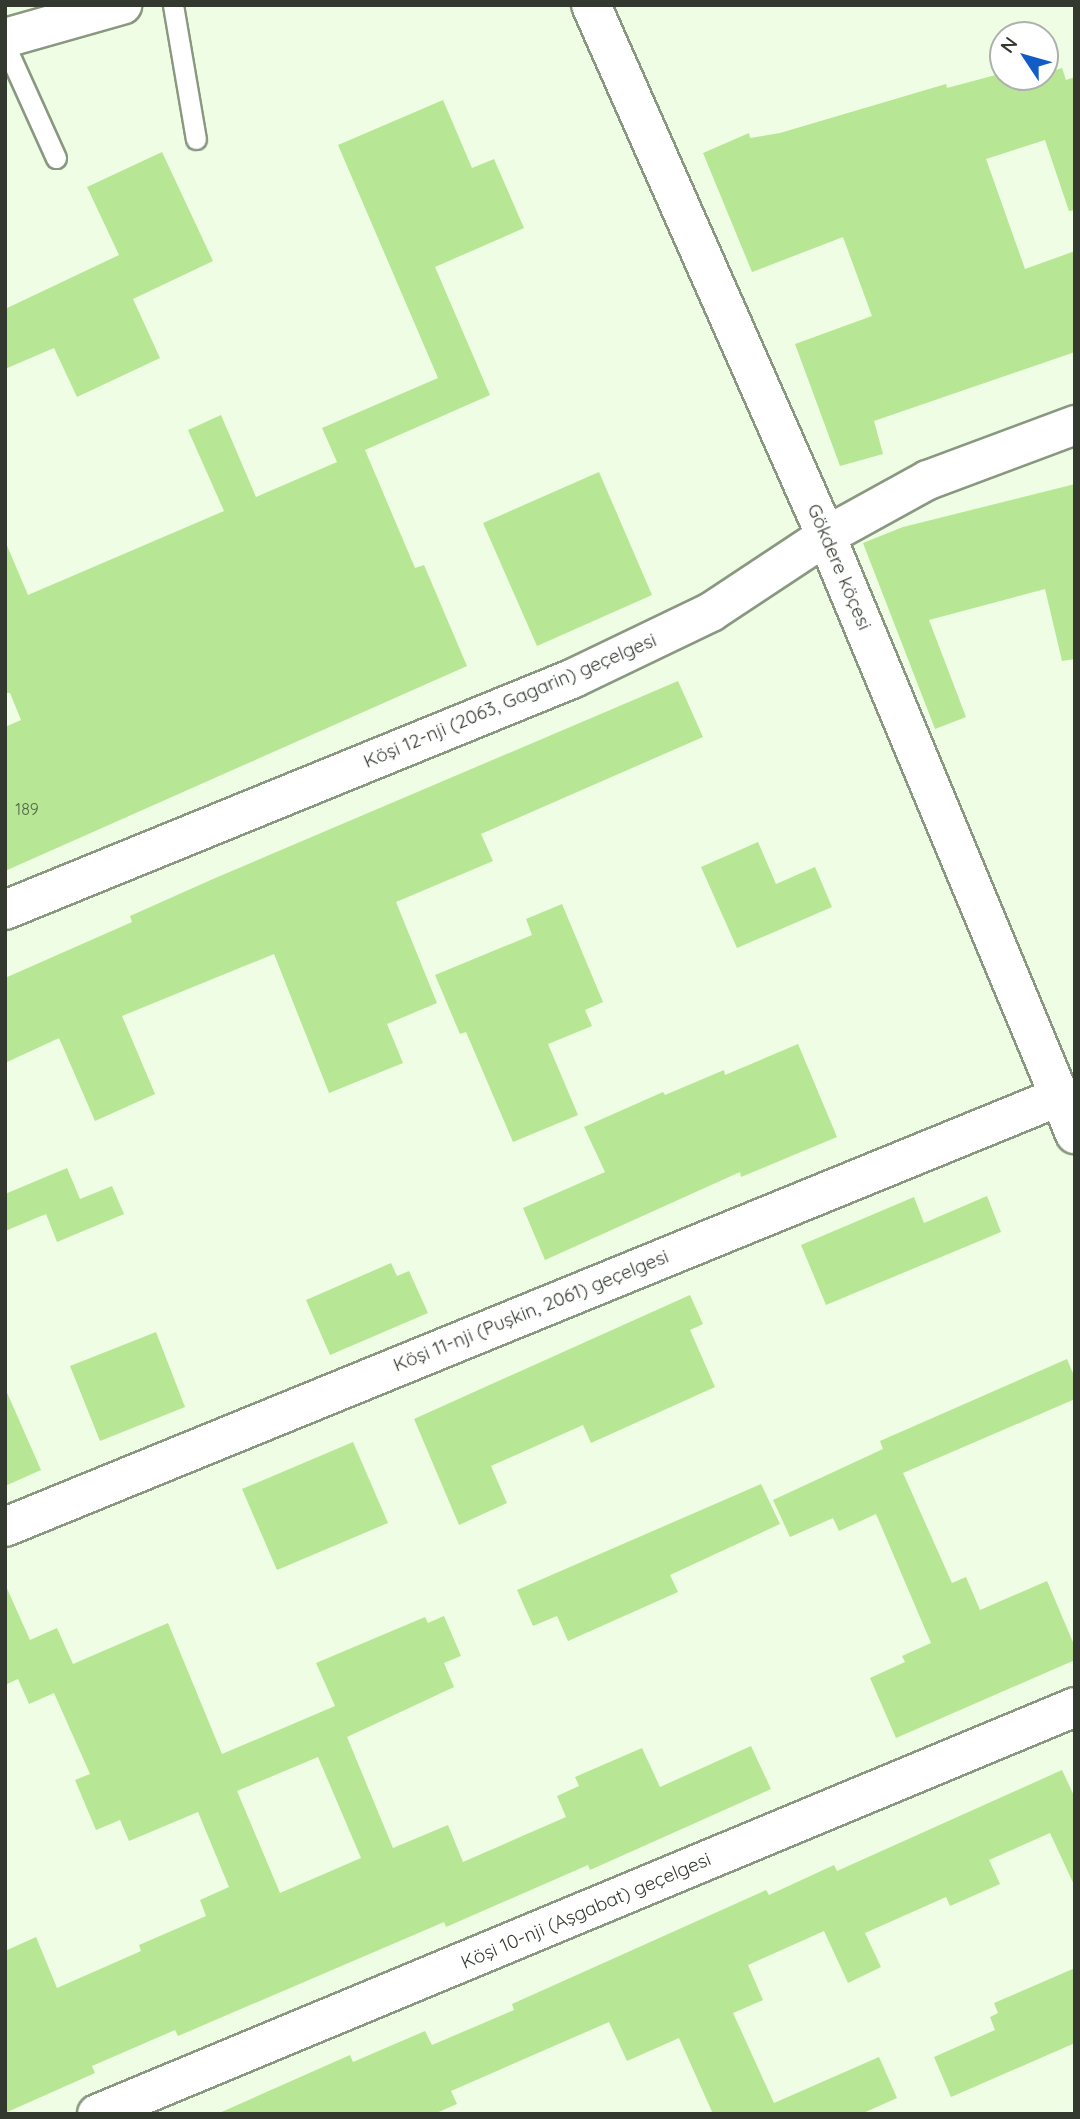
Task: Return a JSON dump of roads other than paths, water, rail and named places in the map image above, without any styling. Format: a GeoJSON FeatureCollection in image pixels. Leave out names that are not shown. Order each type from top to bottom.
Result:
{"type":"FeatureCollection","features":[{"type":"Feature","properties":{"kind":"street"},"geometry":{"type":"LineString","coordinates":[[5,38],[122,5]]}},
{"type":"Feature","properties":{"kind":"street","name":"Gökdere köçesi"},"geometry":{"type":"LineString","coordinates":[[591,5],[826,536],[1075,1134]]}},
{"type":"Feature","properties":{"kind":"street","name":"Köşi 12-nji (2063, Gagarin) geçelgesi"},"geometry":{"type":"LineString","coordinates":[[5,910],[574,678],[711,612],[826,536],[928,480],[1075,425]]}},
{"type":"Feature","properties":{"kind":"street","name":"Köşi 11-nji (Puşkin, 2061) geçelgesi"},"geometry":{"type":"LineString","coordinates":[[5,1527],[1058,1097]]}},
{"type":"Feature","properties":{"kind":"street","name":"Köşi 10-nji (Aşgabat) geçelgesi"},"geometry":{"type":"LineString","coordinates":[[97,2114],[1075,1707]]}},
{"type":"Feature","properties":{"kind":"lane"},"geometry":{"type":"LineString","coordinates":[[173,5],[196,139]]}},
{"type":"Feature","properties":{"kind":"lane"},"geometry":{"type":"LineString","coordinates":[[5,45],[56,158]]}}]}
